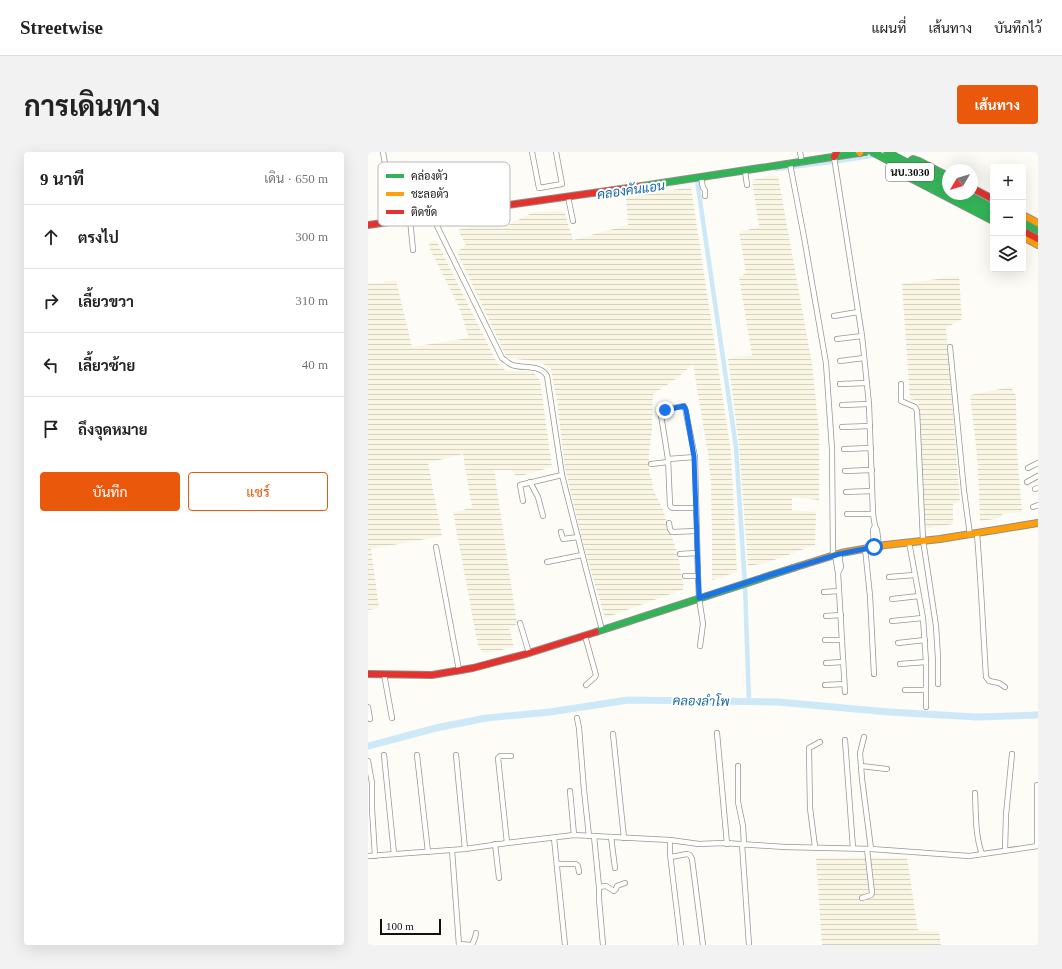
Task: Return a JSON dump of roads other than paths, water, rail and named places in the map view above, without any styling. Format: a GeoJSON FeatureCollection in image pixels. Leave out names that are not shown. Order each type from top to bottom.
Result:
{"type":"FeatureCollection","features":[{"type":"Feature","properties":{"kind":"street"},"geometry":{"type":"LineString","coordinates":[[383,152],[385,162]]}},
{"type":"Feature","properties":{"kind":"street"},"geometry":{"type":"LineString","coordinates":[[532,152],[539,188],[562,184],[556,152]]}},
{"type":"Feature","properties":{"kind":"street"},"geometry":{"type":"LineString","coordinates":[[800,152],[802,162]]}},
{"type":"Feature","properties":{"kind":"street"},"geometry":{"type":"LineString","coordinates":[[510,206],[745,172],[802,162],[835,159],[861,152]]}},
{"type":"Feature","properties":{"kind":"street","name":"นบ.3030"},"geometry":{"type":"LineString","coordinates":[[872,152],[942,189]]}},
{"type":"Feature","properties":{"kind":"street","name":"นบ.3030"},"geometry":{"type":"LineString","coordinates":[[887,152],[942,181]]}},
{"type":"Feature","properties":{"kind":"street"},"geometry":{"type":"LineString","coordinates":[[835,159],[862,336],[867,383],[873,514],[877,530],[876,546]]}},
{"type":"Feature","properties":{"kind":"street"},"geometry":{"type":"LineString","coordinates":[[942,173],[913,159],[908,162],[905,167],[910,178],[942,195]]}},
{"type":"Feature","properties":{"kind":"street"},"geometry":{"type":"LineString","coordinates":[[790,164],[826,363],[832,450],[836,555],[841,567],[838,573],[845,692]]}},
{"type":"Feature","properties":{"kind":"street"},"geometry":{"type":"LineString","coordinates":[[745,172],[746,183]]}},
{"type":"Feature","properties":{"kind":"street"},"geometry":{"type":"LineString","coordinates":[[701,178],[702,188],[705,190],[705,196]]}},
{"type":"Feature","properties":{"kind":"street"},"geometry":{"type":"LineString","coordinates":[[978,191],[990,197]]}},
{"type":"Feature","properties":{"kind":"street"},"geometry":{"type":"LineString","coordinates":[[568,198],[573,221]]}},
{"type":"Feature","properties":{"kind":"street"},"geometry":{"type":"LineString","coordinates":[[952,200],[990,219]]}},
{"type":"Feature","properties":{"kind":"street"},"geometry":{"type":"LineString","coordinates":[[964,200],[990,213]]}},
{"type":"Feature","properties":{"kind":"street"},"geometry":{"type":"LineString","coordinates":[[978,200],[990,206]]}},
{"type":"Feature","properties":{"kind":"street"},"geometry":{"type":"LineString","coordinates":[[1026,217],[1038,223]]}},
{"type":"Feature","properties":{"kind":"street"},"geometry":{"type":"LineString","coordinates":[[368,225],[378,223]]}},
{"type":"Feature","properties":{"kind":"street"},"geometry":{"type":"LineString","coordinates":[[1026,225],[1038,231]]}},
{"type":"Feature","properties":{"kind":"street"},"geometry":{"type":"LineString","coordinates":[[410,226],[413,250]]}},
{"type":"Feature","properties":{"kind":"street"},"geometry":{"type":"LineString","coordinates":[[437,226],[502,358],[510,365],[540,369],[545,372],[547,376],[562,475],[602,630]]}},
{"type":"Feature","properties":{"kind":"street"},"geometry":{"type":"LineString","coordinates":[[1026,233],[1038,239]]}},
{"type":"Feature","properties":{"kind":"street"},"geometry":{"type":"LineString","coordinates":[[1026,239],[1038,245]]}},
{"type":"Feature","properties":{"kind":"street"},"geometry":{"type":"LineString","coordinates":[[834,316],[858,312]]}},
{"type":"Feature","properties":{"kind":"street"},"geometry":{"type":"LineString","coordinates":[[837,339],[862,336]]}},
{"type":"Feature","properties":{"kind":"street"},"geometry":{"type":"LineString","coordinates":[[950,346],[963,484],[981,581],[986,677],[989,681],[1005,686]]}},
{"type":"Feature","properties":{"kind":"street"},"geometry":{"type":"LineString","coordinates":[[840,361],[864,358]]}},
{"type":"Feature","properties":{"kind":"street"},"geometry":{"type":"LineString","coordinates":[[840,384],[867,383]]}},
{"type":"Feature","properties":{"kind":"street"},"geometry":{"type":"LineString","coordinates":[[901,384],[901,401],[915,407],[917,411],[923,540],[936,626],[938,684]]}},
{"type":"Feature","properties":{"kind":"street"},"geometry":{"type":"LineString","coordinates":[[842,406],[869,404]]}},
{"type":"Feature","properties":{"kind":"street"},"geometry":{"type":"LineString","coordinates":[[696,508],[671,507],[670,505],[668,460],[661,414],[665,410],[684,406],[694,457],[696,508],[696,530],[699,598],[703,624],[700,646]]}},
{"type":"Feature","properties":{"kind":"street"},"geometry":{"type":"LineString","coordinates":[[842,427],[870,426]]}},
{"type":"Feature","properties":{"kind":"street"},"geometry":{"type":"LineString","coordinates":[[844,449],[871,448]]}},
{"type":"Feature","properties":{"kind":"street"},"geometry":{"type":"LineString","coordinates":[[651,464],[668,460],[694,457]]}},
{"type":"Feature","properties":{"kind":"street"},"geometry":{"type":"LineString","coordinates":[[1028,468],[1038,463]]}},
{"type":"Feature","properties":{"kind":"street"},"geometry":{"type":"LineString","coordinates":[[845,471],[872,470]]}},
{"type":"Feature","properties":{"kind":"street"},"geometry":{"type":"LineString","coordinates":[[523,501],[520,485],[562,475]]}},
{"type":"Feature","properties":{"kind":"street"},"geometry":{"type":"LineString","coordinates":[[1027,482],[1038,476]]}},
{"type":"Feature","properties":{"kind":"street"},"geometry":{"type":"LineString","coordinates":[[530,482],[538,498],[544,516]]}},
{"type":"Feature","properties":{"kind":"street"},"geometry":{"type":"LineString","coordinates":[[846,492],[872,491]]}},
{"type":"Feature","properties":{"kind":"street"},"geometry":{"type":"LineString","coordinates":[[1033,507],[1038,505]]}},
{"type":"Feature","properties":{"kind":"street"},"geometry":{"type":"LineString","coordinates":[[848,514],[873,514]]}},
{"type":"Feature","properties":{"kind":"street"},"geometry":{"type":"LineString","coordinates":[[669,523],[672,532],[696,530]]}},
{"type":"Feature","properties":{"kind":"street"},"geometry":{"type":"LineString","coordinates":[[368,674],[432,675],[473,668],[585,636],[770,575],[836,555],[876,546],[973,534],[1038,523]]}},
{"type":"Feature","properties":{"kind":"street"},"geometry":{"type":"LineString","coordinates":[[561,532],[563,539],[578,537]]}},
{"type":"Feature","properties":{"kind":"street"},"geometry":{"type":"LineString","coordinates":[[909,542],[923,618],[926,662],[926,707]]}},
{"type":"Feature","properties":{"kind":"street"},"geometry":{"type":"LineString","coordinates":[[436,547],[459,670]]}},
{"type":"Feature","properties":{"kind":"street"},"geometry":{"type":"LineString","coordinates":[[865,548],[870,596],[874,674]]}},
{"type":"Feature","properties":{"kind":"street"},"geometry":{"type":"LineString","coordinates":[[680,554],[697,553]]}},
{"type":"Feature","properties":{"kind":"street"},"geometry":{"type":"LineString","coordinates":[[547,562],[582,555]]}},
{"type":"Feature","properties":{"kind":"street"},"geometry":{"type":"LineString","coordinates":[[889,577],[915,574]]}},
{"type":"Feature","properties":{"kind":"street"},"geometry":{"type":"LineString","coordinates":[[685,576],[698,576]]}},
{"type":"Feature","properties":{"kind":"street"},"geometry":{"type":"LineString","coordinates":[[824,592],[839,591]]}},
{"type":"Feature","properties":{"kind":"street"},"geometry":{"type":"LineString","coordinates":[[892,599],[919,596]]}},
{"type":"Feature","properties":{"kind":"street"},"geometry":{"type":"LineString","coordinates":[[826,616],[841,615]]}},
{"type":"Feature","properties":{"kind":"street"},"geometry":{"type":"LineString","coordinates":[[892,621],[923,618]]}},
{"type":"Feature","properties":{"kind":"street"},"geometry":{"type":"LineString","coordinates":[[520,623],[529,653]]}},
{"type":"Feature","properties":{"kind":"street"},"geometry":{"type":"LineString","coordinates":[[585,636],[596,675],[586,685]]}},
{"type":"Feature","properties":{"kind":"street"},"geometry":{"type":"LineString","coordinates":[[825,640],[842,640]]}},
{"type":"Feature","properties":{"kind":"street"},"geometry":{"type":"LineString","coordinates":[[898,643],[925,640]]}},
{"type":"Feature","properties":{"kind":"street"},"geometry":{"type":"LineString","coordinates":[[826,663],[843,662]]}},
{"type":"Feature","properties":{"kind":"street"},"geometry":{"type":"LineString","coordinates":[[900,664],[926,662]]}},
{"type":"Feature","properties":{"kind":"street"},"geometry":{"type":"LineString","coordinates":[[384,674],[392,718]]}},
{"type":"Feature","properties":{"kind":"street"},"geometry":{"type":"LineString","coordinates":[[825,685],[844,684]]}},
{"type":"Feature","properties":{"kind":"street"},"geometry":{"type":"LineString","coordinates":[[905,690],[926,690]]}},
{"type":"Feature","properties":{"kind":"street"},"geometry":{"type":"LineString","coordinates":[[368,706],[370,719]]}},
{"type":"Feature","properties":{"kind":"street"},"geometry":{"type":"LineString","coordinates":[[577,718],[580,735],[584,790],[599,887],[603,945]]}},
{"type":"Feature","properties":{"kind":"street"},"geometry":{"type":"LineString","coordinates":[[717,732],[727,844]]}},
{"type":"Feature","properties":{"kind":"street"},"geometry":{"type":"LineString","coordinates":[[614,734],[624,838]]}},
{"type":"Feature","properties":{"kind":"street"},"geometry":{"type":"LineString","coordinates":[[862,898],[871,895],[872,893],[860,753],[864,737]]}},
{"type":"Feature","properties":{"kind":"street"},"geometry":{"type":"LineString","coordinates":[[845,740],[853,848]]}},
{"type":"Feature","properties":{"kind":"street"},"geometry":{"type":"LineString","coordinates":[[815,847],[810,808],[809,748],[820,742]]}},
{"type":"Feature","properties":{"kind":"street"},"geometry":{"type":"LineString","coordinates":[[1005,850],[1006,815],[1012,754]]}},
{"type":"Feature","properties":{"kind":"street"},"geometry":{"type":"LineString","coordinates":[[384,755],[394,854]]}},
{"type":"Feature","properties":{"kind":"street"},"geometry":{"type":"LineString","coordinates":[[417,755],[428,852]]}},
{"type":"Feature","properties":{"kind":"street"},"geometry":{"type":"LineString","coordinates":[[456,755],[465,849]]}},
{"type":"Feature","properties":{"kind":"street"},"geometry":{"type":"LineString","coordinates":[[506,843],[498,759],[500,756],[512,756]]}},
{"type":"Feature","properties":{"kind":"street"},"geometry":{"type":"LineString","coordinates":[[368,762],[372,783],[375,856]]}},
{"type":"Feature","properties":{"kind":"street"},"geometry":{"type":"LineString","coordinates":[[738,766],[738,802],[743,826],[749,945]]}},
{"type":"Feature","properties":{"kind":"street"},"geometry":{"type":"LineString","coordinates":[[861,766],[887,769]]}},
{"type":"Feature","properties":{"kind":"street"},"geometry":{"type":"LineString","coordinates":[[368,856],[465,849],[574,835],[670,840],[699,844],[853,848],[969,856],[1038,846],[1037,785]]}},
{"type":"Feature","properties":{"kind":"street"},"geometry":{"type":"LineString","coordinates":[[570,791],[574,835]]}},
{"type":"Feature","properties":{"kind":"street"},"geometry":{"type":"LineString","coordinates":[[975,793],[977,836],[982,854]]}},
{"type":"Feature","properties":{"kind":"street"},"geometry":{"type":"LineString","coordinates":[[611,837],[615,868]]}},
{"type":"Feature","properties":{"kind":"street"},"geometry":{"type":"LineString","coordinates":[[554,838],[565,945]]}},
{"type":"Feature","properties":{"kind":"street"},"geometry":{"type":"LineString","coordinates":[[670,840],[681,945]]}},
{"type":"Feature","properties":{"kind":"street"},"geometry":{"type":"LineString","coordinates":[[495,844],[499,878]]}},
{"type":"Feature","properties":{"kind":"street"},"geometry":{"type":"LineString","coordinates":[[452,850],[459,944],[472,945],[476,933]]}},
{"type":"Feature","properties":{"kind":"street"},"geometry":{"type":"LineString","coordinates":[[671,857],[688,854],[690,855],[702,945]]}},
{"type":"Feature","properties":{"kind":"street"},"geometry":{"type":"LineString","coordinates":[[556,864],[576,864],[579,872]]}},
{"type":"Feature","properties":{"kind":"street"},"geometry":{"type":"LineString","coordinates":[[599,887],[606,886],[614,891],[617,886],[624,883]]}},
{"type":"Feature","properties":{"kind":"waterway","name":"คลองคันแอน"},"geometry":{"type":"LineString","coordinates":[[776,169],[895,152]]}},
{"type":"Feature","properties":{"kind":"waterway"},"geometry":{"type":"LineString","coordinates":[[697,180],[736,447],[745,586],[749,702]]}},
{"type":"Feature","properties":{"kind":"waterway","name":"คลองลำโพ"},"geometry":{"type":"LineString","coordinates":[[368,746],[436,728],[486,718],[550,712],[628,700],[778,702],[889,712],[977,717],[1038,715]]}}]}
